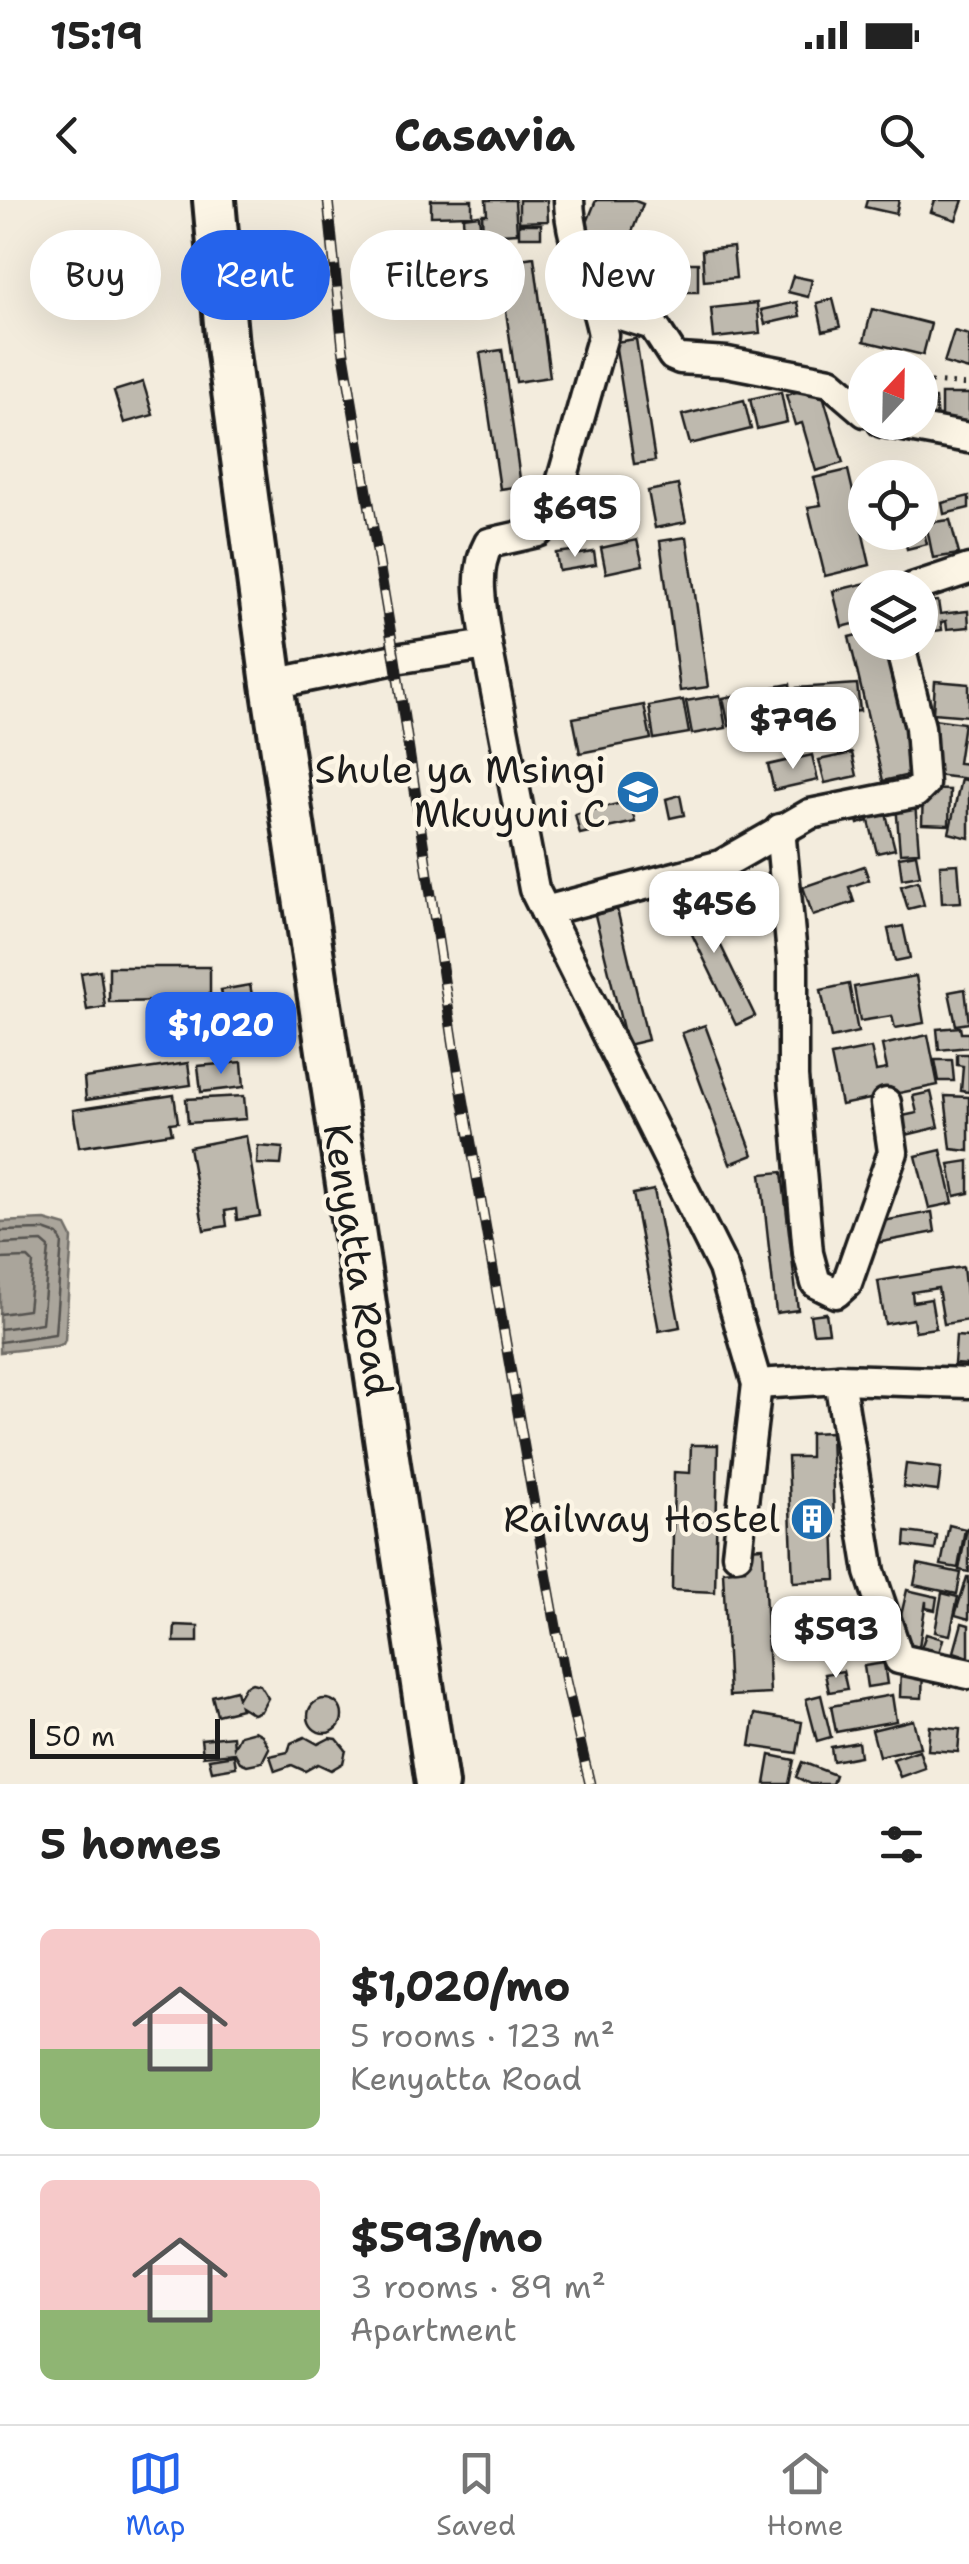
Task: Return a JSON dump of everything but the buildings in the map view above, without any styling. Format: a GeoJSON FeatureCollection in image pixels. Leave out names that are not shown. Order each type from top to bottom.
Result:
{"type":"FeatureCollection","features":[{"type":"Feature","properties":{"kind":"highway","name":"Kenyatta Road"},"geometry":{"type":"LineString","coordinates":[[214,200],[228,346],[272,684],[437,1784]]}},
{"type":"Feature","properties":{"kind":"street"},"geometry":{"type":"LineString","coordinates":[[569,200],[573,230]]}},
{"type":"Feature","properties":{"kind":"street"},"geometry":{"type":"LineString","coordinates":[[600,320],[603,335],[551,518],[538,532],[489,543],[482,555],[479,578],[487,645],[534,889],[723,1268],[757,1384],[736,1554]]}},
{"type":"Feature","properties":{"kind":"street"},"geometry":{"type":"LineString","coordinates":[[637,320],[653,325],[673,356],[680,359],[727,362],[830,382],[848,397]]}},
{"type":"Feature","properties":{"kind":"street"},"geometry":{"type":"LineString","coordinates":[[938,432],[969,438]]}},
{"type":"Feature","properties":{"kind":"street"},"geometry":{"type":"LineString","coordinates":[[938,579],[969,569]]}},
{"type":"Feature","properties":{"kind":"street"},"geometry":{"type":"LineString","coordinates":[[272,684],[487,645]]}},
{"type":"Feature","properties":{"kind":"street"},"geometry":{"type":"LineString","coordinates":[[544,911],[722,865],[810,814],[916,793],[924,784],[920,727],[903,660]]}},
{"type":"Feature","properties":{"kind":"street"},"geometry":{"type":"LineString","coordinates":[[780,828],[793,966],[793,1078],[808,1253],[816,1282],[836,1292],[847,1283],[893,1152],[886,1103]]}},
{"type":"Feature","properties":{"kind":"street"},"geometry":{"type":"LineString","coordinates":[[757,1384],[839,1379],[969,1383]]}},
{"type":"Feature","properties":{"kind":"street"},"geometry":{"type":"LineString","coordinates":[[839,1379],[870,1572],[900,1659],[969,1674]]}},
{"type":"Feature","properties":{"kind":"path"},"geometry":{"type":"LineString","coordinates":[[938,382],[969,385]]}},
{"type":"Feature","properties":{"kind":"water"},"geometry":{"type":"Polygon","coordinates":[[[45,1220],[66,1226],[72,1238],[65,1340],[56,1346],[0,1352],[0,1222],[45,1220]]]}},
{"type":"Feature","properties":{"kind":"railway"},"geometry":{"type":"LineString","coordinates":[[328,200],[343,348],[454,1046],[566,1682],[590,1784]]}},
{"type":"Feature","properties":{"kind":"place","name":"Shule ya Msingi Mkuyuni C"},"geometry":{"type":"Point","coordinates":[638,792]}},
{"type":"Feature","properties":{"kind":"place","name":"Railway Hostel"},"geometry":{"type":"Point","coordinates":[812,1519]}}]}
